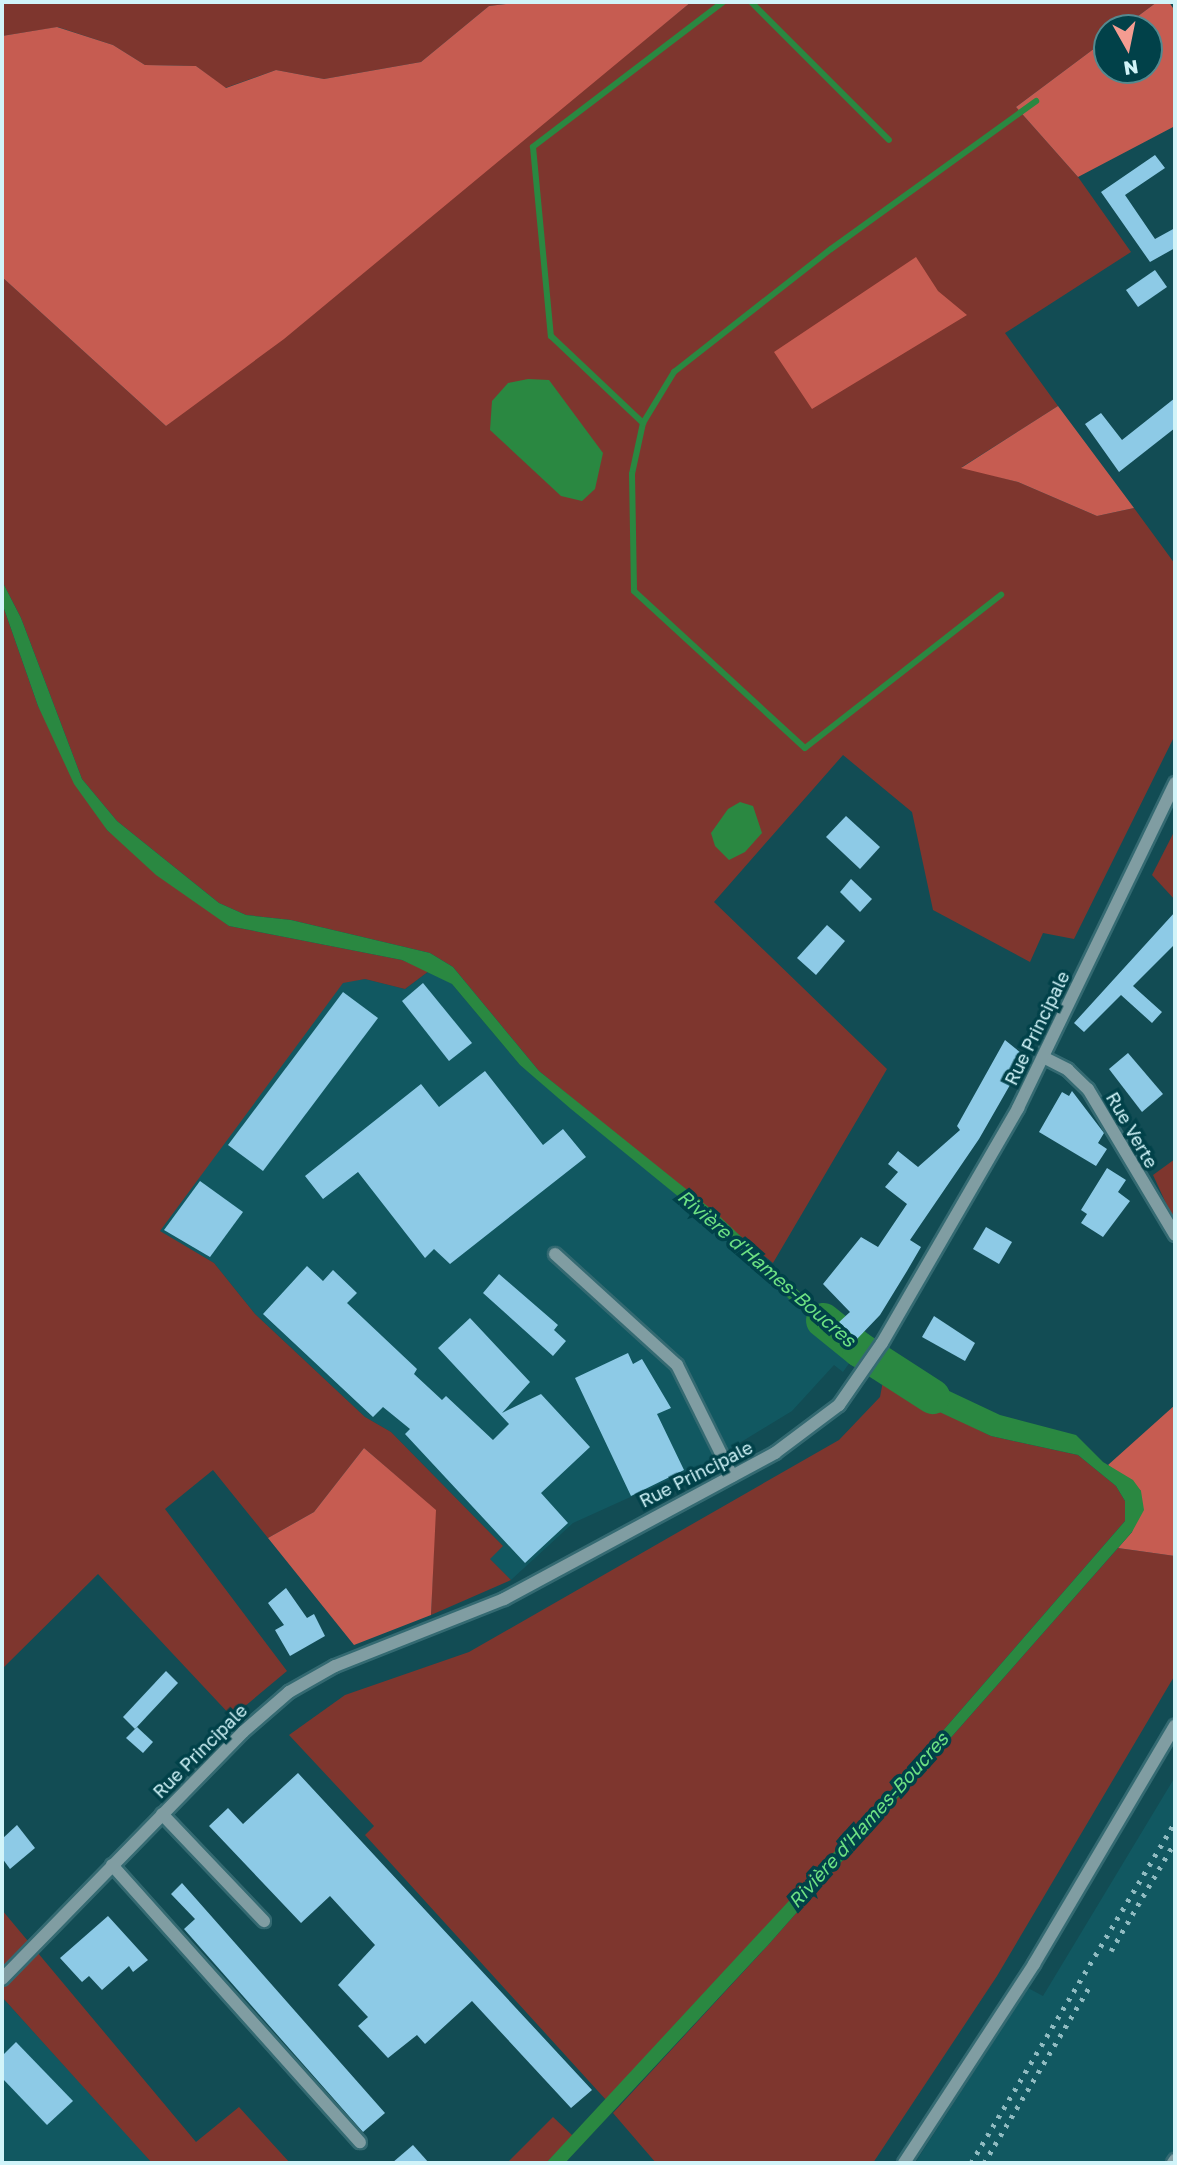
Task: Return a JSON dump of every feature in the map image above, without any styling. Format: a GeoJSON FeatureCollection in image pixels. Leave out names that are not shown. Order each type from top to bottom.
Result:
{"type":"FeatureCollection","features":[{"type":"Feature","properties":{"kind":"street","name":"Rue Principale"},"geometry":{"type":"LineString","coordinates":[[2,1979],[260,1715],[307,1681],[475,1613],[732,1476],[817,1426],[858,1382],[882,1343],[1043,1057],[1175,783]]}},
{"type":"Feature","properties":{"kind":"street","name":"Rue Verte"},"geometry":{"type":"LineString","coordinates":[[1043,1057],[1068,1070],[1088,1089],[1175,1235]]}},
{"type":"Feature","properties":{"kind":"street"},"geometry":{"type":"LineString","coordinates":[[555,1254],[677,1364],[732,1476]]}},
{"type":"Feature","properties":{"kind":"street"},"geometry":{"type":"LineString","coordinates":[[904,2163],[1034,1964],[1175,1726]]}},
{"type":"Feature","properties":{"kind":"street"},"geometry":{"type":"LineString","coordinates":[[162,1814],[264,1921]]}},
{"type":"Feature","properties":{"kind":"street"},"geometry":{"type":"LineString","coordinates":[[112,1866],[360,2143]]}},
{"type":"Feature","properties":{"kind":"shaded area"},"geometry":{"type":"Polygon","coordinates":[[[2,2],[522,2],[489,6],[421,62],[324,79],[276,70],[225,88],[196,66],[145,65],[113,45],[58,27],[2,36],[2,2]]]}},
{"type":"Feature","properties":{"kind":"shaded area"},"geometry":{"type":"Polygon","coordinates":[[[522,2],[691,2],[284,339],[166,426],[2,277],[2,36],[57,27],[113,45],[145,65],[196,66],[226,88],[276,70],[324,79],[421,62],[489,6],[522,2]]]}},
{"type":"Feature","properties":{"kind":"shaded area"},"geometry":{"type":"Polygon","coordinates":[[[691,2],[1157,2],[1141,14],[1093,14],[1093,49],[1016,107],[1078,177],[1131,252],[1005,333],[1058,406],[962,467],[1018,482],[1097,516],[1134,508],[1175,564],[1175,735],[1074,939],[1043,933],[1030,962],[933,910],[912,812],[843,755],[714,902],[887,1069],[773,1263],[539,1071],[453,967],[430,953],[291,920],[246,915],[219,903],[117,821],[82,779],[21,618],[2,581],[2,277],[166,426],[691,2]]]}},
{"type":"Feature","properties":{"kind":"shaded area"},"geometry":{"type":"Polygon","coordinates":[[[1157,2],[1169,2],[1175,11],[1175,126],[1078,177],[1016,107],[1093,49],[1093,84],[1163,84],[1163,14],[1141,14],[1157,2]]]}},
{"type":"Feature","properties":{"kind":"shaded area"},"geometry":{"type":"Polygon","coordinates":[[[916,257],[938,291],[967,315],[812,409],[774,352],[916,257]]]}},
{"type":"Feature","properties":{"kind":"shaded area"},"geometry":{"type":"Polygon","coordinates":[[[1058,406],[1134,508],[1097,516],[1018,482],[961,468],[1058,406]]]}},
{"type":"Feature","properties":{"kind":"shaded area"},"geometry":{"type":"Polygon","coordinates":[[[2,603],[38,706],[107,830],[229,926],[402,960],[429,971],[405,989],[365,979],[343,983],[160,1231],[214,1263],[255,1314],[365,1417],[391,1432],[503,1546],[490,1559],[511,1580],[431,1615],[435,1510],[364,1448],[314,1512],[268,1538],[213,1470],[165,1509],[287,1671],[232,1717],[98,1574],[2,1669],[2,603]]]}},
{"type":"Feature","properties":{"kind":"shaded area"},"geometry":{"type":"Polygon","coordinates":[[[1175,830],[1175,900],[1152,875],[1175,830]]]}},
{"type":"Feature","properties":{"kind":"shaded area"},"geometry":{"type":"Polygon","coordinates":[[[429,971],[452,984],[520,1065],[723,1233],[789,1299],[857,1352],[843,1372],[834,1365],[792,1411],[710,1461],[573,1523],[511,1580],[489,1558],[503,1546],[391,1432],[365,1417],[255,1314],[214,1263],[159,1231],[343,982],[365,979],[405,989],[429,971]]]}},
{"type":"Feature","properties":{"kind":"shaded area"},"geometry":{"type":"Polygon","coordinates":[[[1175,1159],[1175,1223],[1153,1175],[1175,1159]]]}},
{"type":"Feature","properties":{"kind":"shaded area"},"geometry":{"type":"Polygon","coordinates":[[[883,1381],[991,1436],[1078,1455],[1116,1486],[1125,1501],[1125,1521],[888,1794],[607,2101],[365,1835],[374,1826],[289,1735],[345,1695],[469,1652],[839,1440],[880,1397],[883,1381]]]}},
{"type":"Feature","properties":{"kind":"shaded area"},"geometry":{"type":"Polygon","coordinates":[[[1175,1405],[1175,1556],[1118,1548],[1132,1532],[1141,1491],[1108,1465],[1175,1405]]]}},
{"type":"Feature","properties":{"kind":"shaded area"},"geometry":{"type":"Polygon","coordinates":[[[364,1448],[436,1510],[431,1615],[354,1645],[268,1538],[314,1512],[364,1448]]]}},
{"type":"Feature","properties":{"kind":"shaded area"},"geometry":{"type":"Polygon","coordinates":[[[1118,1548],[1175,1556],[1175,1675],[997,1976],[873,2163],[656,2163],[613,2113],[769,1944],[1118,1548]]]}},
{"type":"Feature","properties":{"kind":"shaded area"},"geometry":{"type":"Polygon","coordinates":[[[1175,1777],[1175,2163],[915,2163],[1028,1988],[1043,1996],[1175,1777]]]}},
{"type":"Feature","properties":{"kind":"shaded area"},"geometry":{"type":"Polygon","coordinates":[[[2,1910],[196,2142],[239,2107],[290,2163],[152,2163],[2,1997],[2,1910]]]}},
{"type":"Feature","properties":{"kind":"shaded area"},"geometry":{"type":"Polygon","coordinates":[[[2,1997],[134,2142],[152,2163],[2,2163],[2,1997]]]}},
{"type":"Feature","properties":{"kind":"shaded area"},"geometry":{"type":"Polygon","coordinates":[[[553,2117],[573,2136],[546,2163],[507,2163],[553,2117]]]}},
{"type":"Feature","properties":{"kind":"water"},"geometry":{"type":"Polygon","coordinates":[[[528,379],[549,380],[603,453],[595,489],[582,501],[561,496],[490,430],[492,401],[508,383],[528,379]]]}},
{"type":"Feature","properties":{"kind":"water"},"geometry":{"type":"Polygon","coordinates":[[[2,581],[21,618],[82,779],[117,821],[219,903],[246,915],[291,920],[430,953],[453,967],[539,1071],[716,1213],[838,1328],[864,1345],[857,1352],[789,1299],[723,1233],[520,1065],[452,984],[402,960],[229,926],[156,875],[107,830],[74,784],[38,706],[2,603],[2,581]]]}},
{"type":"Feature","properties":{"kind":"water"},"geometry":{"type":"Polygon","coordinates":[[[740,802],[753,806],[762,833],[745,852],[729,860],[715,846],[711,833],[728,809],[740,802]]]}},
{"type":"Feature","properties":{"kind":"water"},"geometry":{"type":"Polygon","coordinates":[[[896,1366],[1000,1415],[1076,1435],[1103,1462],[1133,1480],[1141,1491],[1144,1510],[1132,1532],[769,1944],[565,2163],[546,2163],[888,1794],[1125,1521],[1125,1501],[1116,1486],[1078,1455],[991,1436],[918,1402],[883,1381],[896,1366]]]}},
{"type":"Feature","properties":{"kind":"building"},"geometry":{"type":"Polygon","coordinates":[[[1155,155],[1165,168],[1125,195],[1155,239],[1175,228],[1175,248],[1150,262],[1101,192],[1155,155]]]}},
{"type":"Feature","properties":{"kind":"building"},"geometry":{"type":"Polygon","coordinates":[[[1155,270],[1167,287],[1138,307],[1126,290],[1155,270]]]}},
{"type":"Feature","properties":{"kind":"building"},"geometry":{"type":"Polygon","coordinates":[[[1175,398],[1175,428],[1119,472],[1085,424],[1101,413],[1122,440],[1175,398]]]}},
{"type":"Feature","properties":{"kind":"building"},"geometry":{"type":"Polygon","coordinates":[[[846,816],[880,847],[860,869],[826,837],[846,816]]]}},
{"type":"Feature","properties":{"kind":"building"},"geometry":{"type":"Polygon","coordinates":[[[851,879],[872,899],[860,912],[840,892],[851,879]]]}},
{"type":"Feature","properties":{"kind":"building"},"geometry":{"type":"Polygon","coordinates":[[[1175,912],[1175,944],[1133,986],[1162,1012],[1152,1023],[1121,995],[1084,1032],[1074,1023],[1175,912]]]}},
{"type":"Feature","properties":{"kind":"building"},"geometry":{"type":"Polygon","coordinates":[[[827,925],[845,941],[816,975],[797,958],[827,925]]]}},
{"type":"Feature","properties":{"kind":"building"},"geometry":{"type":"Polygon","coordinates":[[[423,983],[472,1043],[449,1061],[402,1001],[423,983]]]}},
{"type":"Feature","properties":{"kind":"building"},"geometry":{"type":"Polygon","coordinates":[[[343,992],[378,1018],[263,1171],[228,1145],[343,992]]]}},
{"type":"Feature","properties":{"kind":"building"},"geometry":{"type":"Polygon","coordinates":[[[1005,1040],[1026,1057],[979,1139],[910,1240],[921,1247],[907,1271],[880,1315],[857,1339],[839,1322],[850,1312],[823,1284],[861,1237],[878,1247],[907,1204],[885,1187],[898,1172],[888,1164],[898,1151],[918,1167],[960,1130],[957,1126],[1005,1040]]]}},
{"type":"Feature","properties":{"kind":"building"},"geometry":{"type":"Polygon","coordinates":[[[1128,1053],[1163,1094],[1142,1112],[1109,1069],[1128,1053]]]}},
{"type":"Feature","properties":{"kind":"building"},"geometry":{"type":"Polygon","coordinates":[[[485,1071],[543,1145],[563,1129],[586,1157],[450,1264],[434,1249],[425,1258],[358,1172],[323,1199],[305,1176],[421,1084],[439,1107],[485,1071]]]}},
{"type":"Feature","properties":{"kind":"building"},"geometry":{"type":"Polygon","coordinates":[[[1072,1091],[1104,1133],[1098,1143],[1107,1149],[1096,1166],[1039,1132],[1062,1092],[1069,1096],[1072,1091]]]}},
{"type":"Feature","properties":{"kind":"building"},"geometry":{"type":"Polygon","coordinates":[[[1107,1168],[1126,1180],[1118,1192],[1130,1201],[1103,1237],[1081,1223],[1087,1214],[1081,1210],[1107,1168]]]}},
{"type":"Feature","properties":{"kind":"building"},"geometry":{"type":"Polygon","coordinates":[[[200,1181],[243,1212],[210,1257],[164,1230],[200,1181]]]}},
{"type":"Feature","properties":{"kind":"building"},"geometry":{"type":"Polygon","coordinates":[[[986,1227],[1012,1242],[999,1264],[973,1249],[986,1227]]]}},
{"type":"Feature","properties":{"kind":"building"},"geometry":{"type":"Polygon","coordinates":[[[307,1266],[323,1281],[333,1270],[357,1293],[347,1303],[417,1369],[414,1374],[442,1400],[446,1396],[493,1440],[509,1424],[438,1348],[470,1318],[530,1382],[502,1413],[541,1394],[590,1447],[541,1493],[568,1523],[525,1563],[405,1434],[410,1429],[383,1407],[373,1417],[263,1314],[307,1266]]]}},
{"type":"Feature","properties":{"kind":"building"},"geometry":{"type":"Polygon","coordinates":[[[499,1274],[558,1325],[554,1330],[566,1341],[553,1356],[483,1293],[499,1274]]]}},
{"type":"Feature","properties":{"kind":"building"},"geometry":{"type":"Polygon","coordinates":[[[934,1316],[975,1343],[965,1361],[922,1337],[934,1316]]]}},
{"type":"Feature","properties":{"kind":"building"},"geometry":{"type":"Polygon","coordinates":[[[628,1353],[633,1364],[642,1359],[671,1408],[657,1414],[684,1470],[631,1496],[575,1378],[628,1353]]]}},
{"type":"Feature","properties":{"kind":"building"},"geometry":{"type":"Polygon","coordinates":[[[286,1588],[307,1618],[314,1614],[325,1636],[290,1656],[275,1630],[284,1625],[268,1603],[286,1588]]]}},
{"type":"Feature","properties":{"kind":"building"},"geometry":{"type":"Polygon","coordinates":[[[166,1671],[178,1683],[135,1729],[123,1717],[166,1671]]]}},
{"type":"Feature","properties":{"kind":"building"},"geometry":{"type":"Polygon","coordinates":[[[137,1727],[153,1742],[143,1753],[126,1738],[137,1727]]]}},
{"type":"Feature","properties":{"kind":"building"},"geometry":{"type":"Polygon","coordinates":[[[298,1773],[592,2090],[571,2108],[472,2001],[425,2044],[417,2035],[388,2058],[358,2026],[368,2017],[338,1985],[375,1945],[330,1896],[301,1923],[209,1826],[228,1808],[243,1824],[298,1773]]]}},
{"type":"Feature","properties":{"kind":"building"},"geometry":{"type":"Polygon","coordinates":[[[17,1825],[35,1848],[10,1869],[2,1858],[2,1839],[17,1825]]]}},
{"type":"Feature","properties":{"kind":"building"},"geometry":{"type":"Polygon","coordinates":[[[182,1883],[385,2113],[363,2132],[184,1929],[195,1919],[171,1894],[182,1883]]]}},
{"type":"Feature","properties":{"kind":"building"},"geometry":{"type":"Polygon","coordinates":[[[108,1916],[148,1960],[133,1972],[129,1966],[102,1990],[89,1976],[82,1982],[60,1958],[108,1916]]]}},
{"type":"Feature","properties":{"kind":"building"},"geometry":{"type":"Polygon","coordinates":[[[16,2042],[73,2101],[47,2125],[2,2078],[2,2056],[16,2042]]]}},
{"type":"Feature","properties":{"kind":"building"},"geometry":{"type":"Polygon","coordinates":[[[413,2145],[429,2163],[392,2163],[413,2145]]]}},
{"type":"Feature","properties":{"kind":"waterway"},"geometry":{"type":"LineString","coordinates":[[723,2],[533,147],[551,336],[643,423],[632,474],[634,591],[805,748],[1001,595]]}},
{"type":"Feature","properties":{"kind":"waterway"},"geometry":{"type":"LineString","coordinates":[[751,2],[889,140]]}},
{"type":"Feature","properties":{"kind":"waterway"},"geometry":{"type":"LineString","coordinates":[[643,423],[674,372],[831,249],[1036,101]]}},
{"type":"Feature","properties":{"kind":"waterway","name":"Rivière d'Hames-Boucres"},"geometry":{"type":"LineString","coordinates":[[823,1320],[859,1349],[932,1396]]}},
{"type":"Feature","properties":{"kind":"railway"},"geometry":{"type":"LineString","coordinates":[[971,2163],[1175,1822]]}},
{"type":"Feature","properties":{"kind":"railway"},"geometry":{"type":"LineString","coordinates":[[1111,1951],[1175,1842]]}},
{"type":"Feature","properties":{"kind":"railway"},"geometry":{"type":"LineString","coordinates":[[984,2163],[1091,1984]]}}]}
